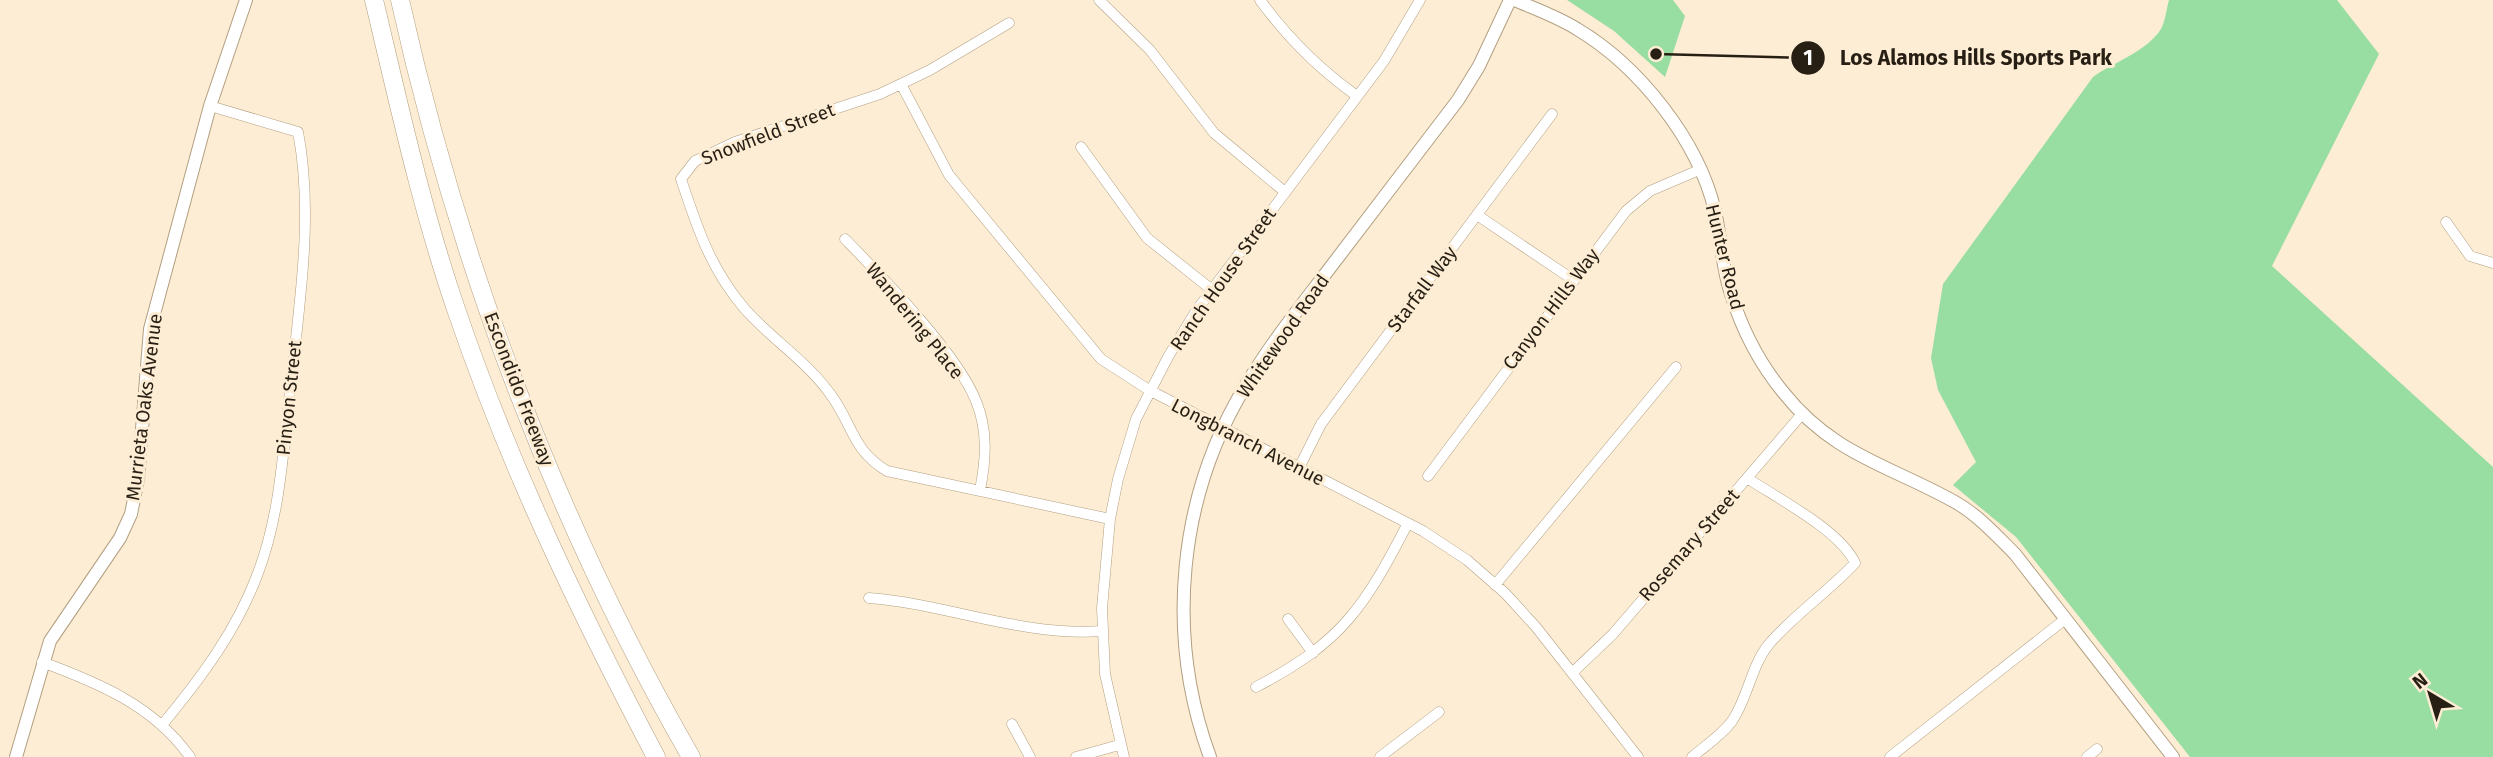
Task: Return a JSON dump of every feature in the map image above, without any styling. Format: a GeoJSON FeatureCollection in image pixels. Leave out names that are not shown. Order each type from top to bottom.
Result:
{"type":"FeatureCollection","features":[{"type":"Feature","properties":{"kind":"highway","name":"Escondido Freeway"},"geometry":{"type":"LineString","coordinates":[[374,0],[438,253],[480,375],[538,519],[595,642],[656,757]]}},
{"type":"Feature","properties":{"kind":"highway","name":"Escondido Freeway"},"geometry":{"type":"LineString","coordinates":[[400,0],[457,213],[495,330],[527,416],[610,606],[691,757]]}},
{"type":"Feature","properties":{"kind":"street","name":"Murrieta Oaks Avenue"},"geometry":{"type":"LineString","coordinates":[[16,757],[42,662],[61,622],[104,563],[131,514],[138,479],[150,329],[210,106],[246,0]]}},
{"type":"Feature","properties":{"kind":"street"},"geometry":{"type":"LineString","coordinates":[[1099,0],[1150,50],[1214,133],[1285,192]]}},
{"type":"Feature","properties":{"kind":"street"},"geometry":{"type":"LineString","coordinates":[[1260,0],[1301,50],[1329,76],[1357,96]]}},
{"type":"Feature","properties":{"kind":"street","name":"Ranch House Street"},"geometry":{"type":"LineString","coordinates":[[1124,757],[1110,705],[1102,631],[1103,575],[1110,519],[1126,449],[1149,390],[1181,334],[1403,32],[1420,0]]}},
{"type":"Feature","properties":{"kind":"street","name":"Hunter Road"},"geometry":{"type":"LineString","coordinates":[[1512,0],[1577,29],[1623,64],[1655,97],[1676,126],[1699,170],[1714,208],[1730,293],[1745,332],[1768,372],[1802,414],[1844,448],[1875,466],[1925,487],[1971,512],[2015,554],[2173,757]]}},
{"type":"Feature","properties":{"kind":"street","name":"Whitewood Road"},"geometry":{"type":"LineString","coordinates":[[1210,757],[1197,717],[1186,661],[1184,588],[1193,513],[1222,429],[1245,386],[1274,343],[1458,100],[1479,66],[1512,0]]}},
{"type":"Feature","properties":{"kind":"street","name":"Snowfield Street"},"geometry":{"type":"LineString","coordinates":[[980,490],[887,471],[869,460],[832,396],[804,362],[744,307],[705,249],[681,179],[695,161],[735,142],[901,84],[1009,23]]}},
{"type":"Feature","properties":{"kind":"street","name":"Longbranch Avenue"},"geometry":{"type":"LineString","coordinates":[[901,84],[949,174],[1101,359],[1149,390],[1408,523],[1467,560],[1495,584],[1573,672],[1638,757]]}},
{"type":"Feature","properties":{"kind":"street","name":"Pinyon Street"},"geometry":{"type":"LineString","coordinates":[[162,725],[198,681],[226,639],[253,585],[265,552],[280,482],[300,277],[304,193],[298,132],[210,106]]}},
{"type":"Feature","properties":{"kind":"street","name":"Starfall Way"},"geometry":{"type":"LineString","coordinates":[[1299,468],[1321,424],[1552,114]]}},
{"type":"Feature","properties":{"kind":"street"},"geometry":{"type":"LineString","coordinates":[[1081,147],[1147,238],[1212,290]]}},
{"type":"Feature","properties":{"kind":"street","name":"Canyon Hills Way"},"geometry":{"type":"LineString","coordinates":[[1428,476],[1572,279],[1626,211],[1650,191],[1699,170]]}},
{"type":"Feature","properties":{"kind":"street"},"geometry":{"type":"LineString","coordinates":[[1477,215],[1572,279]]}},
{"type":"Feature","properties":{"kind":"street"},"geometry":{"type":"LineString","coordinates":[[2446,222],[2470,256],[2493,263]]}},
{"type":"Feature","properties":{"kind":"street","name":"Wandering Place"},"geometry":{"type":"LineString","coordinates":[[845,239],[950,358],[976,400],[985,435],[986,462],[980,490]]}},
{"type":"Feature","properties":{"kind":"street"},"geometry":{"type":"LineString","coordinates":[[1495,584],[1676,367]]}},
{"type":"Feature","properties":{"kind":"street","name":"Rosemary Street"},"geometry":{"type":"LineString","coordinates":[[1573,672],[1613,634],[1802,414]]}},
{"type":"Feature","properties":{"kind":"street"},"geometry":{"type":"LineString","coordinates":[[1692,757],[1732,720],[1767,646],[1855,563],[1849,551],[1832,537],[1747,478]]}},
{"type":"Feature","properties":{"kind":"street"},"geometry":{"type":"LineString","coordinates":[[980,490],[1110,519]]}},
{"type":"Feature","properties":{"kind":"street"},"geometry":{"type":"LineString","coordinates":[[1256,687],[1300,664],[1345,626],[1369,596],[1408,523]]}},
{"type":"Feature","properties":{"kind":"street"},"geometry":{"type":"LineString","coordinates":[[869,598],[912,601],[1040,631],[1069,634],[1102,631]]}},
{"type":"Feature","properties":{"kind":"street"},"geometry":{"type":"LineString","coordinates":[[1287,619],[1313,653]]}},
{"type":"Feature","properties":{"kind":"street"},"geometry":{"type":"LineString","coordinates":[[1890,757],[2064,620]]}},
{"type":"Feature","properties":{"kind":"street"},"geometry":{"type":"LineString","coordinates":[[42,662],[110,689],[162,725],[190,757]]}},
{"type":"Feature","properties":{"kind":"street"},"geometry":{"type":"LineString","coordinates":[[1381,757],[1438,712]]}},
{"type":"Feature","properties":{"kind":"street"},"geometry":{"type":"LineString","coordinates":[[1012,724],[1030,757]]}},
{"type":"Feature","properties":{"kind":"street"},"geometry":{"type":"LineString","coordinates":[[1076,757],[1119,745]]}},
{"type":"Feature","properties":{"kind":"street"},"geometry":{"type":"LineString","coordinates":[[2087,757],[2097,749]]}},
{"type":"Feature","properties":{"kind":"green space"},"geometry":{"type":"Polygon","coordinates":[[[1567,0],[1673,0],[1685,16],[1665,77],[1614,31],[1567,0]]]}},
{"type":"Feature","properties":{"kind":"green space"},"geometry":{"type":"Polygon","coordinates":[[[2169,0],[2337,0],[2379,54],[2272,266],[2493,467],[2493,757],[2190,757],[2016,537],[1953,485],[1976,462],[1938,390],[1931,358],[1943,284],[2093,77],[2137,52],[2159,32],[2169,0]]]}},
{"type":"Feature","properties":{"kind":"place","name":"Los Alamos Hills Sports Park"},"geometry":{"type":"Point","coordinates":[1656,54]}}]}
